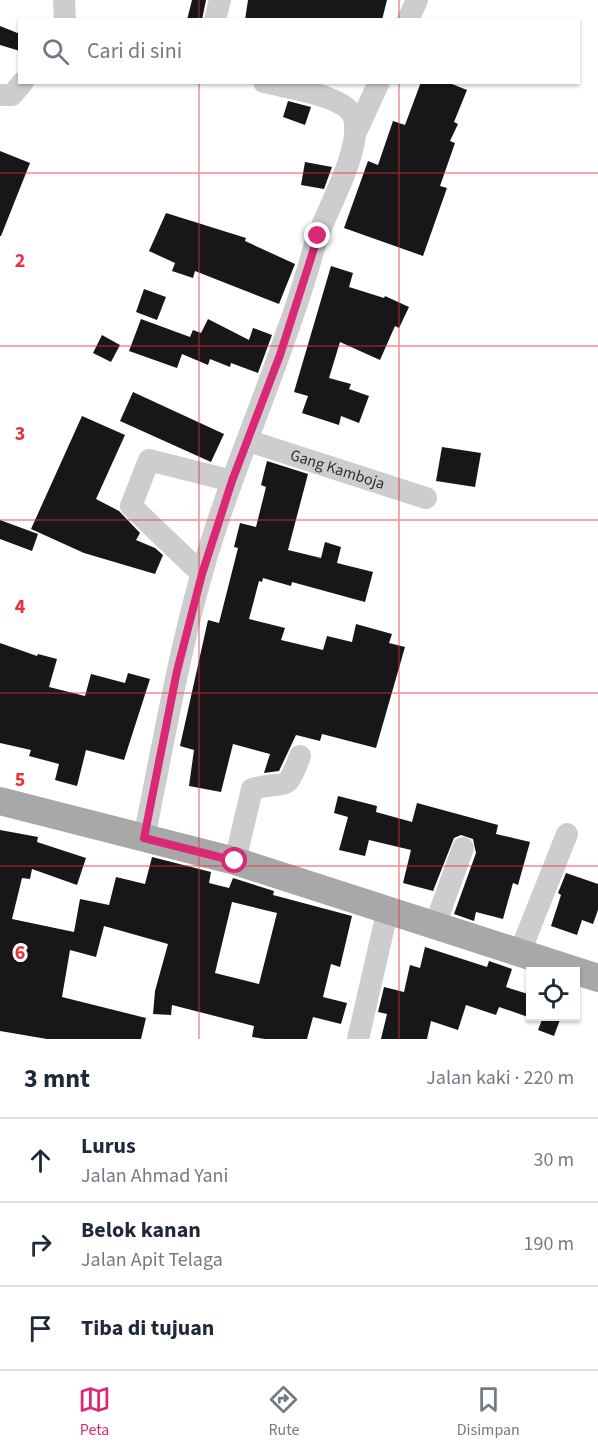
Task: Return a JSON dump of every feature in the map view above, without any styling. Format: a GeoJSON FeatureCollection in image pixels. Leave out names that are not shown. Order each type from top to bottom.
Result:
{"type":"FeatureCollection","features":[{"type":"Feature","properties":{"kind":"main road"},"geometry":{"type":"LineString","coordinates":[[0,801],[235,861],[598,978]]}},
{"type":"Feature","properties":{"kind":"street"},"geometry":{"type":"LineString","coordinates":[[216,18],[220,0]]}},
{"type":"Feature","properties":{"kind":"street"},"geometry":{"type":"LineString","coordinates":[[409,18],[417,0]]}},
{"type":"Feature","properties":{"kind":"street"},"geometry":{"type":"LineString","coordinates":[[0,95],[12,95],[21,84]]}},
{"type":"Feature","properties":{"kind":"street"},"geometry":{"type":"LineString","coordinates":[[272,84],[333,99],[353,114],[357,130]]}},
{"type":"Feature","properties":{"kind":"street"},"geometry":{"type":"LineString","coordinates":[[144,838],[177,671],[202,574],[232,481],[249,441],[318,236],[334,198],[357,130],[378,84]]}},
{"type":"Feature","properties":{"kind":"street","name":"Gang Kamboja"},"geometry":{"type":"LineString","coordinates":[[249,441],[426,498]]}},
{"type":"Feature","properties":{"kind":"street"},"geometry":{"type":"LineString","coordinates":[[202,574],[131,506],[149,460],[232,481]]}},
{"type":"Feature","properties":{"kind":"street"},"geometry":{"type":"LineString","coordinates":[[235,861],[252,789],[286,784],[292,779],[300,756]]}},
{"type":"Feature","properties":{"kind":"street"},"geometry":{"type":"LineString","coordinates":[[520,952],[567,834]]}},
{"type":"Feature","properties":{"kind":"street"},"geometry":{"type":"LineString","coordinates":[[435,924],[463,848]]}},
{"type":"Feature","properties":{"kind":"street"},"geometry":{"type":"LineString","coordinates":[[358,1039],[388,909]]}},
{"type":"Feature","properties":{"kind":"building"},"geometry":{"type":"Polygon","coordinates":[[[192,0],[206,0],[202,18],[188,18],[192,0]]]}},
{"type":"Feature","properties":{"kind":"building"},"geometry":{"type":"Polygon","coordinates":[[[248,0],[387,0],[382,18],[245,18],[248,0]]]}},
{"type":"Feature","properties":{"kind":"building"},"geometry":{"type":"Polygon","coordinates":[[[0,26],[18,33],[18,50],[0,45],[0,26]]]}},
{"type":"Feature","properties":{"kind":"building"},"geometry":{"type":"Polygon","coordinates":[[[420,84],[452,84],[467,90],[454,122],[458,124],[450,141],[455,143],[440,186],[447,188],[423,256],[344,228],[368,161],[378,165],[393,121],[405,125],[420,84]]]}},
{"type":"Feature","properties":{"kind":"building"},"geometry":{"type":"Polygon","coordinates":[[[288,101],[311,107],[305,125],[283,117],[288,101]]]}},
{"type":"Feature","properties":{"kind":"building"},"geometry":{"type":"Polygon","coordinates":[[[0,151],[30,163],[1,236],[0,236],[0,151]]]}},
{"type":"Feature","properties":{"kind":"building"},"geometry":{"type":"Polygon","coordinates":[[[305,162],[332,167],[324,189],[301,185],[305,162]]]}},
{"type":"Feature","properties":{"kind":"building"},"geometry":{"type":"Polygon","coordinates":[[[166,213],[246,238],[245,241],[295,264],[279,304],[195,271],[193,278],[172,271],[175,263],[149,251],[166,213]]]}},
{"type":"Feature","properties":{"kind":"building"},"geometry":{"type":"Polygon","coordinates":[[[331,266],[353,273],[349,287],[384,298],[385,296],[409,307],[399,328],[395,326],[380,360],[340,342],[329,378],[351,384],[349,389],[369,396],[359,423],[341,416],[339,425],[302,413],[308,396],[294,392],[331,266]]]}},
{"type":"Feature","properties":{"kind":"building"},"geometry":{"type":"Polygon","coordinates":[[[144,289],[166,297],[157,320],[136,312],[144,289]]]}},
{"type":"Feature","properties":{"kind":"building"},"geometry":{"type":"Polygon","coordinates":[[[141,319],[190,337],[193,330],[201,333],[208,319],[249,340],[253,328],[272,335],[258,373],[231,363],[230,367],[210,359],[208,365],[182,354],[177,368],[129,351],[141,319]]]}},
{"type":"Feature","properties":{"kind":"building"},"geometry":{"type":"Polygon","coordinates":[[[102,335],[120,345],[111,362],[93,353],[102,335]]]}},
{"type":"Feature","properties":{"kind":"building"},"geometry":{"type":"Polygon","coordinates":[[[133,392],[224,434],[211,462],[120,421],[133,392]]]}},
{"type":"Feature","properties":{"kind":"building"},"geometry":{"type":"Polygon","coordinates":[[[82,416],[125,435],[96,499],[119,511],[140,533],[136,540],[155,548],[163,555],[155,574],[84,553],[31,529],[82,416]]]}},
{"type":"Feature","properties":{"kind":"building"},"geometry":{"type":"Polygon","coordinates":[[[442,447],[481,453],[475,487],[436,481],[442,447]]]}},
{"type":"Feature","properties":{"kind":"building"},"geometry":{"type":"Polygon","coordinates":[[[267,461],[308,474],[288,550],[321,558],[325,542],[341,547],[337,563],[373,572],[365,602],[292,582],[291,586],[263,578],[262,582],[259,581],[249,619],[285,628],[281,640],[323,650],[327,636],[352,642],[356,624],[392,634],[389,643],[405,647],[376,748],[322,734],[320,741],[296,735],[279,771],[264,773],[270,754],[233,744],[221,792],[189,786],[194,750],[180,746],[208,620],[219,623],[238,548],[234,547],[240,523],[256,527],[266,487],[261,485],[267,461]]]}},
{"type":"Feature","properties":{"kind":"building"},"geometry":{"type":"Polygon","coordinates":[[[0,520],[38,534],[32,551],[0,539],[0,520]]]}},
{"type":"Feature","properties":{"kind":"building"},"geometry":{"type":"Polygon","coordinates":[[[0,643],[37,656],[38,654],[57,659],[49,687],[85,696],[91,674],[125,683],[128,673],[150,679],[124,760],[86,750],[77,786],[55,780],[59,764],[29,756],[31,750],[0,743],[0,643]]]}},
{"type":"Feature","properties":{"kind":"building"},"geometry":{"type":"Polygon","coordinates":[[[338,796],[377,806],[376,812],[412,822],[417,803],[498,825],[496,834],[530,842],[518,885],[513,883],[503,919],[476,912],[474,921],[454,914],[476,853],[473,839],[461,835],[454,838],[433,891],[403,883],[411,850],[369,840],[365,856],[339,850],[348,817],[334,813],[338,796]]]}},
{"type":"Feature","properties":{"kind":"building"},"geometry":{"type":"Polygon","coordinates":[[[0,830],[38,837],[37,842],[86,858],[77,885],[32,869],[30,879],[22,878],[12,919],[74,932],[80,899],[109,905],[116,877],[145,884],[152,857],[211,872],[209,883],[229,888],[233,878],[274,891],[273,895],[352,916],[340,967],[331,964],[323,997],[347,1003],[341,1024],[313,1017],[307,1039],[252,1037],[254,1026],[172,1005],[171,1015],[153,1014],[155,991],[168,944],[104,926],[96,957],[70,950],[62,997],[146,1018],[141,1039],[47,1039],[0,1031],[0,830]],[[232,902],[215,973],[259,984],[277,913],[232,902]]]}},
{"type":"Feature","properties":{"kind":"building"},"geometry":{"type":"Polygon","coordinates":[[[566,873],[598,884],[598,910],[593,924],[582,920],[577,935],[551,926],[561,895],[558,893],[566,873]]]}},
{"type":"Feature","properties":{"kind":"building"},"geometry":{"type":"Polygon","coordinates":[[[425,947],[487,967],[489,961],[512,969],[506,987],[526,993],[526,1016],[499,1007],[496,1015],[466,1005],[458,1030],[431,1021],[427,1039],[381,1039],[387,1014],[378,1012],[384,987],[404,992],[410,965],[420,968],[425,947]]]}},
{"type":"Feature","properties":{"kind":"building"},"geometry":{"type":"Polygon","coordinates":[[[541,1021],[560,1021],[554,1036],[538,1030],[541,1021]]]}},
{"type":"Feature","properties":{"kind":"route"},"geometry":{"type":"LineString","coordinates":[[235,861],[144,838],[177,671],[202,574],[232,481],[280,355],[318,236]]}}]}
